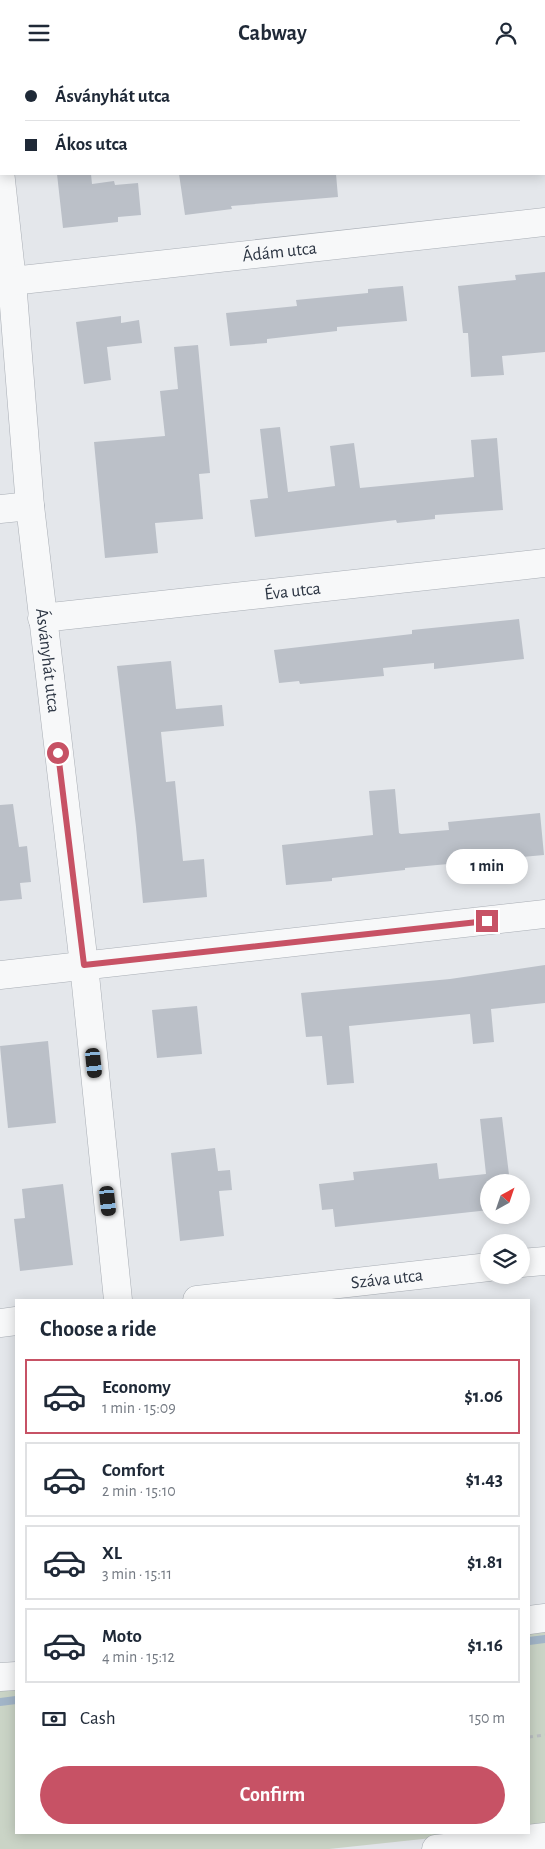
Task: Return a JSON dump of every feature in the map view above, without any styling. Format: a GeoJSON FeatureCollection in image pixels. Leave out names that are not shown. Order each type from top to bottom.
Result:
{"type":"FeatureCollection","features":[{"type":"Feature","properties":{"kind":"street","name":"Ásványhát utca"},"geometry":{"type":"LineString","coordinates":[[0,175],[12,281],[30,505],[84,965],[118,1299]]}},
{"type":"Feature","properties":{"kind":"street","name":"Ádám utca"},"geometry":{"type":"LineString","coordinates":[[12,281],[545,222]]}},
{"type":"Feature","properties":{"kind":"street"},"geometry":{"type":"LineString","coordinates":[[0,509],[30,505]]}},
{"type":"Feature","properties":{"kind":"street","name":"Éva utca"},"geometry":{"type":"LineString","coordinates":[[42,618],[545,563]]}},
{"type":"Feature","properties":{"kind":"street"},"geometry":{"type":"LineString","coordinates":[[0,975],[545,914]]}},
{"type":"Feature","properties":{"kind":"street"},"geometry":{"type":"LineString","coordinates":[[530,1262],[545,1261]]}},
{"type":"Feature","properties":{"kind":"street","name":"Száva utca"},"geometry":{"type":"LineString","coordinates":[[206,1299],[480,1268]]}},
{"type":"Feature","properties":{"kind":"street"},"geometry":{"type":"LineString","coordinates":[[0,1323],[15,1321]]}},
{"type":"Feature","properties":{"kind":"street"},"geometry":{"type":"LineString","coordinates":[[530,1620],[545,1618]]}},
{"type":"Feature","properties":{"kind":"street"},"geometry":{"type":"LineString","coordinates":[[0,1677],[15,1676]]}},
{"type":"Feature","properties":{"kind":"street"},"geometry":{"type":"LineString","coordinates":[[436,1849],[545,1837]]}},
{"type":"Feature","properties":{"kind":"path"},"geometry":{"type":"LineString","coordinates":[[530,1737],[545,1735]]}},
{"type":"Feature","properties":{"kind":"green space"},"geometry":{"type":"Polygon","coordinates":[[[545,1620],[545,1825],[530,1827],[530,1622],[545,1620]]]}},
{"type":"Feature","properties":{"kind":"green space"},"geometry":{"type":"Polygon","coordinates":[[[15,1682],[15,1834],[470,1834],[329,1849],[0,1849],[0,1684],[15,1682]]]}},
{"type":"Feature","properties":{"kind":"building"},"geometry":{"type":"Polygon","coordinates":[[[57,175],[91,175],[92,184],[114,181],[115,185],[138,183],[141,215],[118,217],[118,222],[63,228],[57,175]]]}},
{"type":"Feature","properties":{"kind":"building"},"geometry":{"type":"Polygon","coordinates":[[[179,175],[336,175],[338,197],[231,206],[232,209],[185,215],[179,175]]]}},
{"type":"Feature","properties":{"kind":"building"},"geometry":{"type":"Polygon","coordinates":[[[545,272],[545,352],[502,356],[504,375],[471,377],[468,333],[463,333],[458,286],[516,280],[515,275],[545,272]]]}},
{"type":"Feature","properties":{"kind":"building"},"geometry":{"type":"Polygon","coordinates":[[[403,286],[407,321],[337,327],[337,331],[267,339],[267,343],[230,346],[226,313],[297,306],[296,300],[368,293],[368,289],[403,286]]]}},
{"type":"Feature","properties":{"kind":"building"},"geometry":{"type":"Polygon","coordinates":[[[121,316],[121,323],[139,320],[142,343],[107,347],[111,380],[84,384],[76,322],[121,316]]]}},
{"type":"Feature","properties":{"kind":"building"},"geometry":{"type":"Polygon","coordinates":[[[198,345],[210,473],[199,474],[203,519],[155,523],[158,553],[105,558],[94,442],[165,436],[160,391],[178,389],[174,347],[198,345]]]}},
{"type":"Feature","properties":{"kind":"building"},"geometry":{"type":"Polygon","coordinates":[[[280,427],[288,492],[335,486],[330,446],[354,443],[360,488],[474,477],[471,440],[497,438],[503,510],[435,515],[435,519],[397,523],[396,520],[255,537],[250,500],[268,498],[260,429],[280,427]]]}},
{"type":"Feature","properties":{"kind":"building"},"geometry":{"type":"Polygon","coordinates":[[[519,619],[524,659],[434,669],[434,663],[383,668],[384,676],[300,684],[299,681],[279,683],[274,650],[412,634],[412,630],[519,619]]]}},
{"type":"Feature","properties":{"kind":"building"},"geometry":{"type":"Polygon","coordinates":[[[171,661],[176,709],[222,705],[224,726],[161,732],[166,782],[175,781],[183,861],[204,859],[207,897],[143,903],[117,666],[171,661]]]}},
{"type":"Feature","properties":{"kind":"building"},"geometry":{"type":"Polygon","coordinates":[[[395,789],[399,833],[401,834],[449,830],[448,822],[540,813],[544,855],[405,868],[405,870],[332,878],[332,881],[286,885],[282,845],[373,835],[369,791],[395,789]]]}},
{"type":"Feature","properties":{"kind":"building"},"geometry":{"type":"Polygon","coordinates":[[[13,804],[19,847],[27,846],[31,882],[20,883],[22,899],[0,901],[0,805],[13,804]]]}},
{"type":"Feature","properties":{"kind":"building"},"geometry":{"type":"Polygon","coordinates":[[[545,965],[545,1003],[491,1009],[494,1042],[473,1044],[470,1014],[349,1026],[354,1083],[327,1085],[322,1036],[306,1037],[301,993],[450,979],[545,965]]]}},
{"type":"Feature","properties":{"kind":"building"},"geometry":{"type":"Polygon","coordinates":[[[197,1006],[202,1054],[157,1058],[152,1010],[197,1006]]]}},
{"type":"Feature","properties":{"kind":"building"},"geometry":{"type":"Polygon","coordinates":[[[48,1041],[56,1123],[8,1128],[0,1046],[48,1041]]]}},
{"type":"Feature","properties":{"kind":"building"},"geometry":{"type":"Polygon","coordinates":[[[502,1117],[509,1174],[486,1174],[480,1119],[502,1117]]]}},
{"type":"Feature","properties":{"kind":"building"},"geometry":{"type":"Polygon","coordinates":[[[215,1148],[218,1171],[230,1170],[232,1190],[219,1191],[224,1236],[180,1241],[171,1153],[215,1148]]]}},
{"type":"Feature","properties":{"kind":"building"},"geometry":{"type":"Polygon","coordinates":[[[437,1163],[439,1179],[480,1175],[480,1211],[335,1227],[333,1209],[322,1210],[319,1184],[354,1180],[353,1172],[437,1163]]]}},
{"type":"Feature","properties":{"kind":"building"},"geometry":{"type":"Polygon","coordinates":[[[63,1184],[73,1265],[20,1271],[14,1219],[25,1218],[22,1189],[63,1184]]]}},
{"type":"Feature","properties":{"kind":"waterway"},"geometry":{"type":"LineString","coordinates":[[530,1641],[545,1639]]}},
{"type":"Feature","properties":{"kind":"waterway"},"geometry":{"type":"LineString","coordinates":[[0,1702],[15,1700]]}},
{"type":"Feature","properties":{"kind":"route"},"geometry":{"type":"LineString","coordinates":[[58,753],[84,965],[487,921]]}}]}
